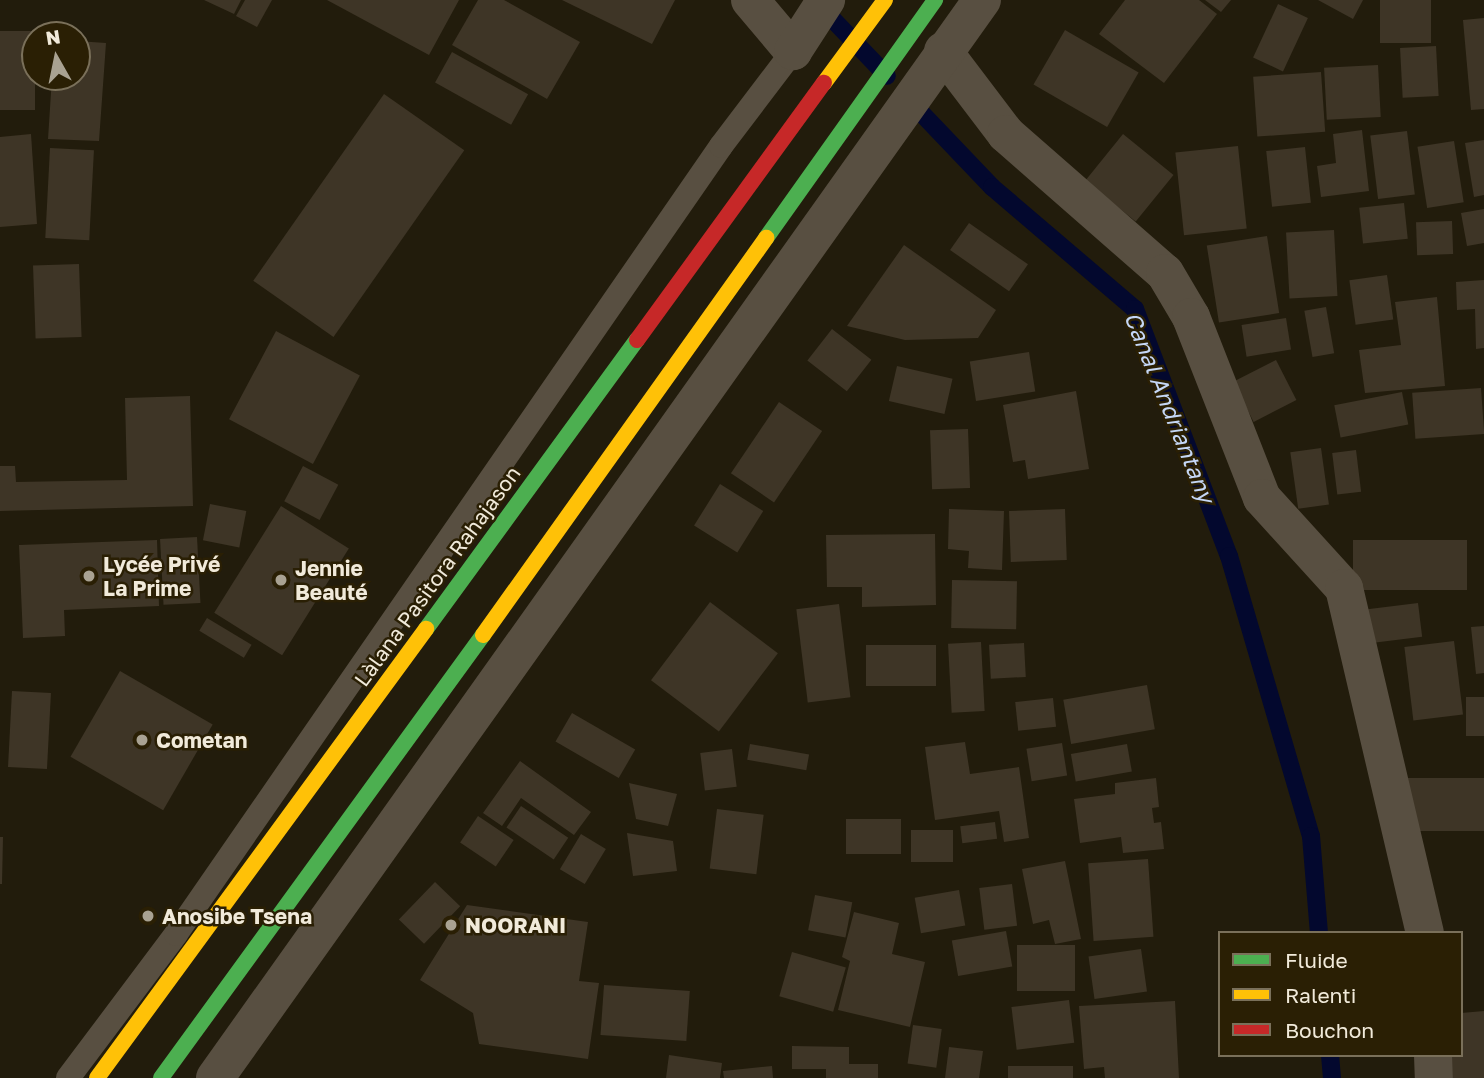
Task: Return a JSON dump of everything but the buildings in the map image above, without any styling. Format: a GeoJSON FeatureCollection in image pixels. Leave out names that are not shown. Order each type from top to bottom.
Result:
{"type":"FeatureCollection","features":[{"type":"Feature","properties":{"kind":"main road","name":"Làlana Pasitora Rahajason"},"geometry":{"type":"LineString","coordinates":[[97,1078],[885,0]]}},
{"type":"Feature","properties":{"kind":"main road"},"geometry":{"type":"LineString","coordinates":[[161,1078],[599,475],[842,125],[934,0]]}},
{"type":"Feature","properties":{"kind":"street"},"geometry":{"type":"LineString","coordinates":[[750,0],[793,51],[826,0]]}},
{"type":"Feature","properties":{"kind":"street"},"geometry":{"type":"LineString","coordinates":[[215,1078],[933,65],[982,0]]}},
{"type":"Feature","properties":{"kind":"street"},"geometry":{"type":"LineString","coordinates":[[933,65],[1006,134],[1165,273],[1191,317],[1262,498],[1344,588],[1425,931]]}},
{"type":"Feature","properties":{"kind":"street"},"geometry":{"type":"LineString","coordinates":[[1433,1057],[1434,1078]]}},
{"type":"Feature","properties":{"kind":"lane"},"geometry":{"type":"LineString","coordinates":[[68,1078],[176,934],[693,187],[793,51]]}},
{"type":"Feature","properties":{"kind":"waterway","name":"Canal Andriantany"},"geometry":{"type":"LineString","coordinates":[[819,5],[887,76]]}},
{"type":"Feature","properties":{"kind":"waterway","name":"Canal Andriantany"},"geometry":{"type":"LineString","coordinates":[[908,99],[992,187],[1135,309],[1229,556],[1311,836],[1319,931]]}},
{"type":"Feature","properties":{"kind":"waterway","name":"Canal Andriantany"},"geometry":{"type":"LineString","coordinates":[[1330,1057],[1332,1078]]}},
{"type":"Feature","properties":{"kind":"traffic: fast"},"geometry":{"type":"LineString","coordinates":[[766,238],[935,0]]}},
{"type":"Feature","properties":{"kind":"traffic: fast"},"geometry":{"type":"LineString","coordinates":[[426,629],[637,340]]}},
{"type":"Feature","properties":{"kind":"traffic: fast"},"geometry":{"type":"LineString","coordinates":[[161,1078],[483,635]]}},
{"type":"Feature","properties":{"kind":"traffic: slow"},"geometry":{"type":"LineString","coordinates":[[824,83],[885,0]]}},
{"type":"Feature","properties":{"kind":"traffic: slow"},"geometry":{"type":"LineString","coordinates":[[483,635],[766,238]]}},
{"type":"Feature","properties":{"kind":"traffic: slow"},"geometry":{"type":"LineString","coordinates":[[97,1078],[426,629]]}},
{"type":"Feature","properties":{"kind":"traffic: jam"},"geometry":{"type":"LineString","coordinates":[[637,340],[824,83]]}},
{"type":"Feature","properties":{"kind":"place","name":"Lycée Privé La Prime"},"geometry":{"type":"Point","coordinates":[89,576]}},
{"type":"Feature","properties":{"kind":"place","name":"Jennie Beauté"},"geometry":{"type":"Point","coordinates":[281,580]}},
{"type":"Feature","properties":{"kind":"place","name":"Cometan"},"geometry":{"type":"Point","coordinates":[142,740]}},
{"type":"Feature","properties":{"kind":"place","name":"Anosibe Tsena"},"geometry":{"type":"Point","coordinates":[148,916]}},
{"type":"Feature","properties":{"kind":"place","name":"NOORANI"},"geometry":{"type":"Point","coordinates":[451,925]}}]}
